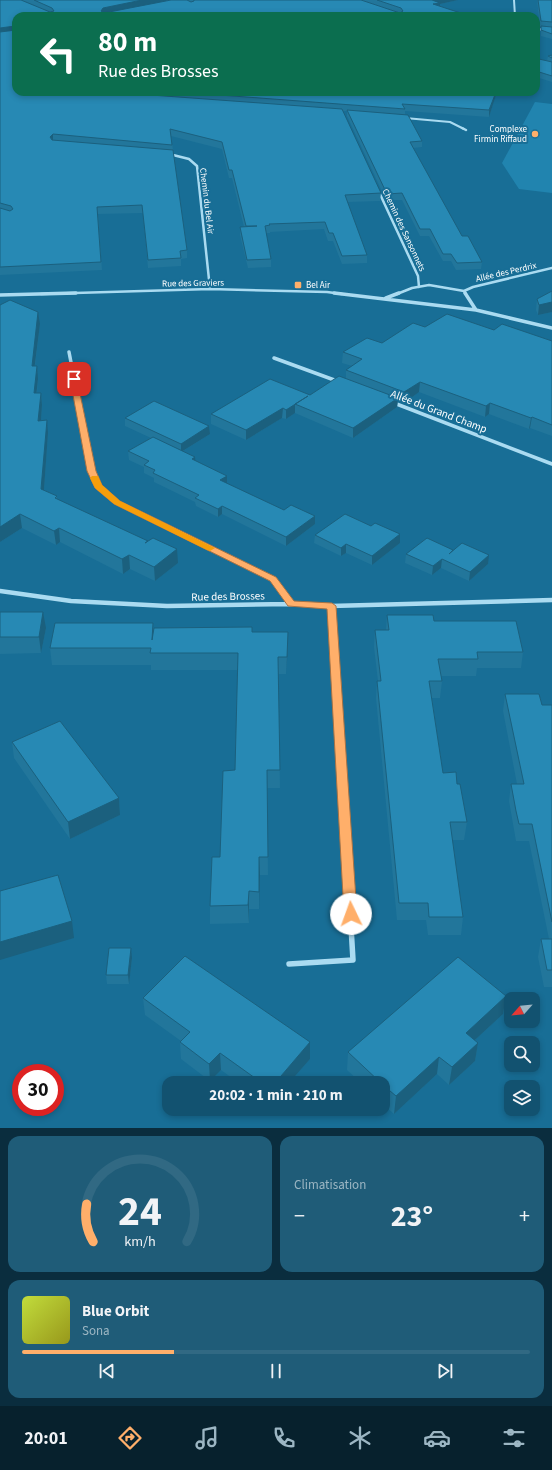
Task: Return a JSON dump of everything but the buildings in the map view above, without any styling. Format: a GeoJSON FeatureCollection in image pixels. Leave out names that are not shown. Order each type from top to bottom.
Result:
{"type":"FeatureCollection","features":[{"type":"Feature","properties":{"kind":"street"},"geometry":{"type":"LineString","coordinates":[[514,0],[515,12]]}},
{"type":"Feature","properties":{"kind":"street"},"geometry":{"type":"LineString","coordinates":[[540,29],[552,30]]}},
{"type":"Feature","properties":{"kind":"street"},"geometry":{"type":"LineString","coordinates":[[404,118],[450,122],[466,130]]}},
{"type":"Feature","properties":{"kind":"street","name":"Chemin du Bel Air"},"geometry":{"type":"LineString","coordinates":[[165,154],[178,155],[189,159],[197,166],[210,290]]}},
{"type":"Feature","properties":{"kind":"street","name":"Chemin des Sansonnets"},"geometry":{"type":"LineString","coordinates":[[378,190],[418,276],[419,287]]}},
{"type":"Feature","properties":{"kind":"street","name":"Allée des Perdrix"},"geometry":{"type":"LineString","coordinates":[[464,291],[473,287],[552,268]]}},
{"type":"Feature","properties":{"kind":"street","name":"Rue des Graviers"},"geometry":{"type":"LineString","coordinates":[[386,298],[412,288],[429,285],[464,291]]}},
{"type":"Feature","properties":{"kind":"street","name":"Rue des Graviers"},"geometry":{"type":"LineString","coordinates":[[0,296],[210,290],[327,292],[476,310],[552,328]]}},
{"type":"Feature","properties":{"kind":"street"},"geometry":{"type":"LineString","coordinates":[[464,291],[476,310]]}},
{"type":"Feature","properties":{"kind":"street"},"geometry":{"type":"LineString","coordinates":[[69,352],[80,420],[92,471],[98,486],[117,502],[273,579],[292,604]]}},
{"type":"Feature","properties":{"kind":"street"},"geometry":{"type":"LineString","coordinates":[[274,358],[340,382]]}},
{"type":"Feature","properties":{"kind":"street","name":"Allée du Grand Champ"},"geometry":{"type":"LineString","coordinates":[[391,402],[552,464]]}},
{"type":"Feature","properties":{"kind":"street","name":"Rue des Brosses"},"geometry":{"type":"LineString","coordinates":[[0,591],[71,601],[167,606],[292,604],[332,606],[552,600]]}},
{"type":"Feature","properties":{"kind":"street"},"geometry":{"type":"LineString","coordinates":[[289,964],[354,960],[332,606]]}},
{"type":"Feature","properties":{"kind":"shaded area","name":"Complexe Firmin Riffaud"},"geometry":{"type":"Polygon","coordinates":[[[535,102],[552,104],[552,193],[519,189],[502,163],[535,102]]]}},
{"type":"Feature","properties":{"kind":"slow traffic"},"geometry":{"type":"LineString","coordinates":[[95,478],[98,486],[117,502],[210,548]]}},
{"type":"Feature","properties":{"kind":"place","name":"Complexe Firmin Riffaud"},"geometry":{"type":"Point","coordinates":[535,134]}},
{"type":"Feature","properties":{"kind":"place","name":"Bel Air"},"geometry":{"type":"Point","coordinates":[298,285]}},
{"type":"Feature","properties":{"kind":"route"},"geometry":{"type":"LineString","coordinates":[[74,379],[80,420],[92,471],[98,486],[117,502],[273,579],[292,604],[332,606],[351,914]]}}]}
